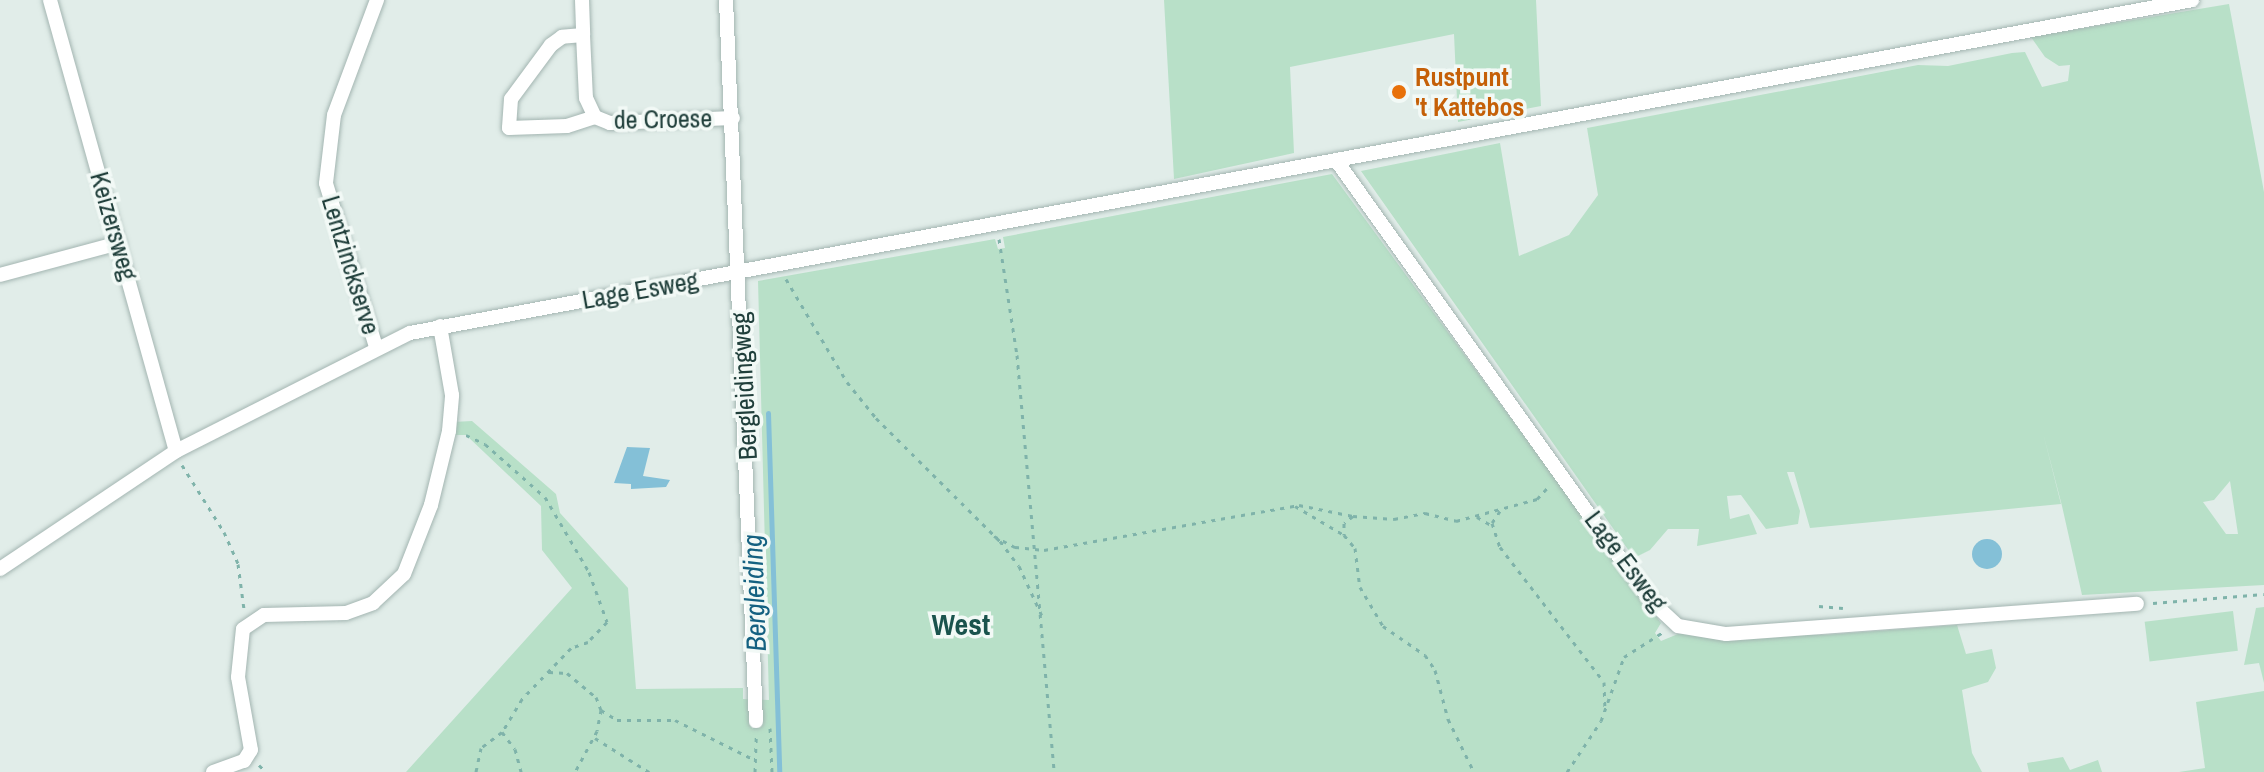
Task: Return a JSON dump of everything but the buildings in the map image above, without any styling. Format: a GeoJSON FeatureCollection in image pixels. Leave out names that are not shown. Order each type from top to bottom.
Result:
{"type":"FeatureCollection","features":[{"type":"Feature","properties":{"kind":"street","name":"Keizersweg"},"geometry":{"type":"LineString","coordinates":[[50,0],[119,243],[172,454]]}},
{"type":"Feature","properties":{"kind":"street","name":"Lentzinckserve"},"geometry":{"type":"LineString","coordinates":[[376,347],[326,183],[334,115],[377,0]]}},
{"type":"Feature","properties":{"kind":"street","name":"de Croese"},"geometry":{"type":"LineString","coordinates":[[582,0],[586,98],[595,117]]}},
{"type":"Feature","properties":{"kind":"street","name":"Bergleidingweg"},"geometry":{"type":"LineString","coordinates":[[726,0],[756,721]]}},
{"type":"Feature","properties":{"kind":"street","name":"Lage Esweg"},"geometry":{"type":"LineString","coordinates":[[0,569],[172,454],[376,347],[440,326],[2192,0]]}},
{"type":"Feature","properties":{"kind":"street","name":"de Croese"},"geometry":{"type":"LineString","coordinates":[[583,35],[562,37],[551,45],[511,99],[506,121],[518,131],[567,126],[595,117],[610,123],[733,118]]}},
{"type":"Feature","properties":{"kind":"street","name":"Lage Esweg"},"geometry":{"type":"LineString","coordinates":[[1336,160],[1650,600],[1678,626],[1726,634],[2137,604]]}},
{"type":"Feature","properties":{"kind":"street"},"geometry":{"type":"LineString","coordinates":[[0,275],[119,243]]}},
{"type":"Feature","properties":{"kind":"street"},"geometry":{"type":"LineString","coordinates":[[213,772],[244,761],[251,750],[238,677],[238,644],[251,622],[264,615],[346,613],[373,603],[404,574],[431,505],[449,431],[452,395],[440,326]]}},
{"type":"Feature","properties":{"kind":"path"},"geometry":{"type":"LineString","coordinates":[[994,225],[1015,341],[1033,549],[1044,619],[1054,772]]}},
{"type":"Feature","properties":{"kind":"path"},"geometry":{"type":"LineString","coordinates":[[780,264],[798,303],[815,321],[847,382],[876,418],[994,536],[1019,566],[1044,619]]}},
{"type":"Feature","properties":{"kind":"path"},"geometry":{"type":"LineString","coordinates":[[449,431],[485,444],[545,497],[589,572],[607,622],[546,673],[502,732],[481,748],[476,772]]}},
{"type":"Feature","properties":{"kind":"path"},"geometry":{"type":"LineString","coordinates":[[172,454],[173,466],[181,463],[224,532],[238,564],[242,604],[251,622]]}},
{"type":"Feature","properties":{"kind":"path"},"geometry":{"type":"LineString","coordinates":[[994,536],[1033,549],[1316,505],[1353,516],[1394,519],[1425,513],[1456,521],[1537,499],[1560,473]]}},
{"type":"Feature","properties":{"kind":"path"},"geometry":{"type":"LineString","coordinates":[[1295,506],[1344,535],[1355,548],[1360,587],[1383,626],[1425,655],[1435,670],[1448,719],[1474,772]]}},
{"type":"Feature","properties":{"kind":"path"},"geometry":{"type":"LineString","coordinates":[[1493,529],[1500,511]]}},
{"type":"Feature","properties":{"kind":"path"},"geometry":{"type":"LineString","coordinates":[[1344,535],[1344,523],[1353,516]]}},
{"type":"Feature","properties":{"kind":"path"},"geometry":{"type":"LineString","coordinates":[[1475,517],[1493,529],[1500,547],[1604,682],[1605,708]]}},
{"type":"Feature","properties":{"kind":"path"},"geometry":{"type":"LineString","coordinates":[[2137,604],[2264,594]]}},
{"type":"Feature","properties":{"kind":"path"},"geometry":{"type":"LineString","coordinates":[[1819,606],[1845,609]]}},
{"type":"Feature","properties":{"kind":"path"},"geometry":{"type":"LineString","coordinates":[[1567,772],[1605,708],[1628,652],[1678,626]]}},
{"type":"Feature","properties":{"kind":"path"},"geometry":{"type":"LineString","coordinates":[[559,660],[562,671],[596,697],[601,710],[594,738],[575,772]]}},
{"type":"Feature","properties":{"kind":"path"},"geometry":{"type":"LineString","coordinates":[[546,673],[562,671]]}},
{"type":"Feature","properties":{"kind":"path"},"geometry":{"type":"LineString","coordinates":[[1604,682],[1615,680]]}},
{"type":"Feature","properties":{"kind":"path"},"geometry":{"type":"LineString","coordinates":[[601,710],[617,720],[675,720],[755,760]]}},
{"type":"Feature","properties":{"kind":"path"},"geometry":{"type":"LineString","coordinates":[[755,772],[756,721]]}},
{"type":"Feature","properties":{"kind":"path"},"geometry":{"type":"LineString","coordinates":[[502,732],[515,749],[521,772]]}},
{"type":"Feature","properties":{"kind":"path"},"geometry":{"type":"LineString","coordinates":[[594,738],[649,772]]}},
{"type":"Feature","properties":{"kind":"green space"},"geometry":{"type":"Polygon","coordinates":[[[1164,0],[1536,0],[1541,106],[1458,122],[1454,34],[1290,67],[1294,153],[1174,179],[1164,0]]]}},
{"type":"Feature","properties":{"kind":"green space"},"geometry":{"type":"Polygon","coordinates":[[[2229,4],[2264,192],[2264,585],[2082,595],[2062,506],[2043,433],[2061,504],[1810,528],[1794,472],[1787,472],[1800,511],[1798,524],[1766,529],[1741,495],[1727,496],[1730,519],[1749,514],[1757,534],[1697,546],[1699,529],[1668,529],[1650,550],[1634,558],[1361,171],[1500,143],[1519,256],[1569,235],[1598,195],[1587,128],[1918,65],[1948,66],[2012,53],[2025,52],[2042,87],[2068,81],[2070,65],[2059,66],[2045,57],[2031,37],[2229,4]],[[2230,481],[2214,500],[2203,502],[2226,534],[2238,534],[2230,481]]]}},
{"type":"Feature","properties":{"kind":"green space"},"geometry":{"type":"Polygon","coordinates":[[[1332,174],[1661,623],[1655,633],[1661,641],[1678,634],[1824,635],[1957,625],[1966,654],[1992,649],[1996,668],[1988,682],[1962,690],[1972,753],[1982,772],[406,772],[572,588],[542,550],[541,506],[466,435],[451,435],[453,422],[472,421],[556,494],[560,513],[628,588],[636,689],[743,688],[743,699],[769,700],[758,281],[995,239],[998,249],[1005,248],[1003,237],[1332,174]]]}},
{"type":"Feature","properties":{"kind":"green space"},"geometry":{"type":"Polygon","coordinates":[[[2264,607],[2264,683],[2259,663],[2244,665],[2256,608],[2264,607]]]}},
{"type":"Feature","properties":{"kind":"green space"},"geometry":{"type":"Polygon","coordinates":[[[2233,611],[2238,651],[2150,662],[2145,622],[2233,611]]]}},
{"type":"Feature","properties":{"kind":"green space"},"geometry":{"type":"Polygon","coordinates":[[[2264,691],[2264,772],[2179,772],[2205,768],[2196,702],[2264,691]]]}},
{"type":"Feature","properties":{"kind":"green space"},"geometry":{"type":"Polygon","coordinates":[[[2063,757],[2070,770],[2098,760],[2102,772],[2029,772],[2027,763],[2063,757]]]}},
{"type":"Feature","properties":{"kind":"water"},"geometry":{"type":"Polygon","coordinates":[[[627,447],[650,448],[643,476],[670,480],[666,487],[631,489],[631,484],[614,483],[627,447]]]}},
{"type":"Feature","properties":{"kind":"water"},"geometry":{"type":"Polygon","coordinates":[[[1987,539],[1998,543],[2002,554],[1998,565],[1987,569],[1976,565],[1972,554],[1976,543],[1987,539]]]}},
{"type":"Feature","properties":{"kind":"waterway","name":"Bergleiding"},"geometry":{"type":"LineString","coordinates":[[768,413],[779,772]]}},
{"type":"Feature","properties":{"kind":"place","name":"Rustpunt 't Kattebos"},"geometry":{"type":"Point","coordinates":[1399,92]}},
{"type":"Feature","properties":{"kind":"district","name":"West"},"geometry":{"type":"Point","coordinates":[961,624]}}]}
